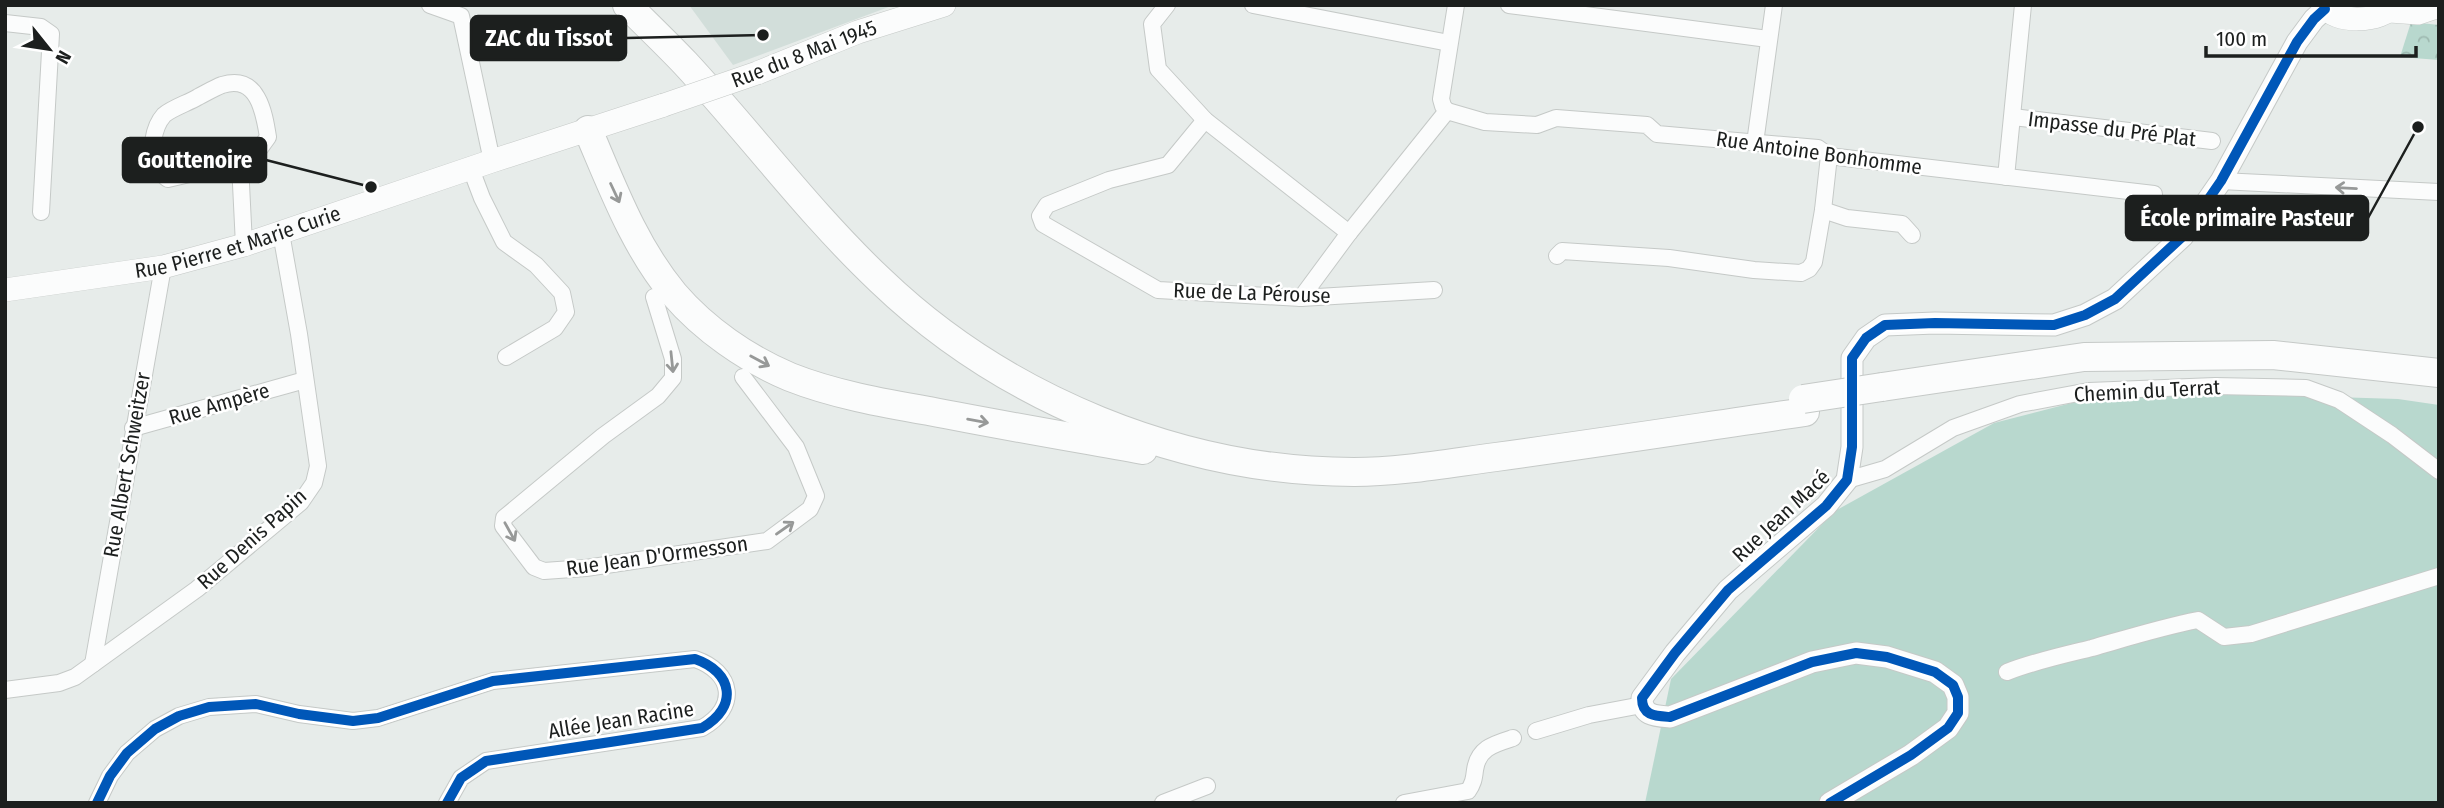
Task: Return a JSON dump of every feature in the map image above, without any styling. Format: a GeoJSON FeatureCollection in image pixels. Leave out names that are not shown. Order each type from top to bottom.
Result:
{"type":"FeatureCollection","features":[{"type":"Feature","properties":{"kind":"highway"},"geometry":{"type":"LineString","coordinates":[[627,5],[684,62],[829,228],[881,282],[961,346],[1017,381],[1066,406],[1136,434],[1265,466]]}},
{"type":"Feature","properties":{"kind":"highway"},"geometry":{"type":"LineString","coordinates":[[651,5],[837,214],[903,281],[985,345],[1034,375],[1085,400],[1138,420],[1201,438],[1315,453],[1445,449],[1542,439],[1883,394],[2124,368],[2291,368],[2439,385]]}},
{"type":"Feature","properties":{"kind":"highway"},"geometry":{"type":"LineString","coordinates":[[588,130],[629,225],[675,294],[705,325],[741,351],[789,376],[836,391],[1213,464],[1355,472],[1443,464],[1804,405]]}},
{"type":"Feature","properties":{"kind":"highway"},"geometry":{"type":"LineString","coordinates":[[1883,394],[2084,357],[2273,355],[2439,373]]}},
{"type":"Feature","properties":{"kind":"main road","name":"Rue du 8 Mai 1945"},"geometry":{"type":"LineString","coordinates":[[664,106],[757,73],[858,32],[944,5]]}},
{"type":"Feature","properties":{"kind":"main road"},"geometry":{"type":"LineString","coordinates":[[2329,10],[2344,19],[2381,15],[2392,8],[2418,13],[2439,6]]}},
{"type":"Feature","properties":{"kind":"main road","name":"Rue Pierre et Marie Curie"},"geometry":{"type":"LineString","coordinates":[[5,290],[163,267],[244,245],[664,106]]}},
{"type":"Feature","properties":{"kind":"street"},"geometry":{"type":"LineString","coordinates":[[430,5],[461,16],[482,165],[482,198],[504,242],[536,265],[562,293],[566,312],[555,328],[506,356]]}},
{"type":"Feature","properties":{"kind":"street"},"geometry":{"type":"LineString","coordinates":[[1167,5],[1152,24],[1157,69],[1205,120],[1349,233]]}},
{"type":"Feature","properties":{"kind":"street"},"geometry":{"type":"LineString","coordinates":[[1252,5],[1449,43]]}},
{"type":"Feature","properties":{"kind":"street"},"geometry":{"type":"LineString","coordinates":[[1301,298],[1349,233],[1447,111],[1441,99],[1456,5]]}},
{"type":"Feature","properties":{"kind":"street"},"geometry":{"type":"LineString","coordinates":[[1509,5],[1768,39]]}},
{"type":"Feature","properties":{"kind":"street"},"geometry":{"type":"LineString","coordinates":[[1755,143],[1774,5]]}},
{"type":"Feature","properties":{"kind":"street"},"geometry":{"type":"LineString","coordinates":[[2006,177],[2023,5]]}},
{"type":"Feature","properties":{"kind":"street","name":"Rue Jean Macé"},"geometry":{"type":"LineString","coordinates":[[1642,705],[1646,690],[1728,590],[1826,506],[1847,480],[1852,447],[1852,358],[1866,338],[1885,325],[2054,325],[2085,315],[2115,299],[2183,236],[2221,181],[2297,43],[2314,19],[2329,10]]}},
{"type":"Feature","properties":{"kind":"street"},"geometry":{"type":"LineString","coordinates":[[5,23],[41,27],[51,34],[41,212]]}},
{"type":"Feature","properties":{"kind":"street"},"geometry":{"type":"LineString","coordinates":[[238,82],[252,90],[259,100],[268,137],[255,155],[240,164],[168,180],[157,169],[153,153],[155,132],[164,115],[222,85],[238,82]]}},
{"type":"Feature","properties":{"kind":"street","name":"Rue Antoine Bonhomme"},"geometry":{"type":"LineString","coordinates":[[1447,111],[1485,122],[1537,125],[1556,118],[1647,125],[1657,134],[1818,148],[1829,156],[2154,194]]}},
{"type":"Feature","properties":{"kind":"street","name":"Impasse du Pré Plat"},"geometry":{"type":"LineString","coordinates":[[2013,117],[2211,141]]}},
{"type":"Feature","properties":{"kind":"street","name":"Rue de La Pérouse"},"geometry":{"type":"LineString","coordinates":[[1205,120],[1167,165],[1109,180],[1047,205],[1040,216],[1043,224],[1158,290],[1301,298],[1434,290]]}},
{"type":"Feature","properties":{"kind":"street"},"geometry":{"type":"LineString","coordinates":[[1557,256],[1562,251],[1582,251],[1801,273],[1809,269],[1814,262],[1829,156]]}},
{"type":"Feature","properties":{"kind":"street"},"geometry":{"type":"LineString","coordinates":[[240,164],[244,245]]}},
{"type":"Feature","properties":{"kind":"street"},"geometry":{"type":"LineString","coordinates":[[2221,181],[2439,192]]}},
{"type":"Feature","properties":{"kind":"street"},"geometry":{"type":"LineString","coordinates":[[1823,210],[1847,218],[1902,224],[1912,235]]}},
{"type":"Feature","properties":{"kind":"street","name":"Rue Denis Papin"},"geometry":{"type":"LineString","coordinates":[[5,690],[59,683],[75,677],[197,589],[301,502],[314,483],[318,466],[281,233]]}},
{"type":"Feature","properties":{"kind":"street","name":"Rue Albert Schweitzer"},"geometry":{"type":"LineString","coordinates":[[93,664],[163,267]]}},
{"type":"Feature","properties":{"kind":"street","name":"Rue Jean D'Ormesson"},"geometry":{"type":"LineString","coordinates":[[654,297],[673,359],[673,378],[658,396],[603,436],[504,518],[503,526],[534,567],[544,571],[586,568],[767,541],[810,509],[816,496],[796,447],[743,377]]}},
{"type":"Feature","properties":{"kind":"street","name":"Rue Ampère"},"geometry":{"type":"LineString","coordinates":[[133,428],[305,380]]}},
{"type":"Feature","properties":{"kind":"street","name":"Chemin du Terrat"},"geometry":{"type":"LineString","coordinates":[[1847,480],[1885,469],[1953,428],[2020,404],[2089,391],[2215,386],[2306,388],[2339,400],[2392,435],[2439,471]]}},
{"type":"Feature","properties":{"kind":"street"},"geometry":{"type":"LineString","coordinates":[[2007,672],[2036,661],[2148,630],[2198,620],[2224,636],[2251,634],[2439,576]]}},
{"type":"Feature","properties":{"kind":"street"},"geometry":{"type":"LineString","coordinates":[[1536,732],[1588,715],[1642,705],[1646,712],[1654,716],[1670,717],[1812,662],[1856,653],[1887,657],[1935,672],[1952,685],[1958,697],[1958,713],[1948,728],[1911,755],[1830,803]]}},
{"type":"Feature","properties":{"kind":"street","name":"Allée Jean Racine"},"geometry":{"type":"LineString","coordinates":[[97,803],[110,776],[127,753],[145,737],[179,716],[209,707],[256,704],[299,714],[353,721],[379,718],[493,681],[695,659],[714,667],[721,674],[727,693],[721,714],[702,728],[486,761],[461,778],[447,803]]}},
{"type":"Feature","properties":{"kind":"street"},"geometry":{"type":"LineString","coordinates":[[1404,803],[1468,791],[1474,784],[1477,759],[1483,750],[1513,738]]}},
{"type":"Feature","properties":{"kind":"street"},"geometry":{"type":"LineString","coordinates":[[1163,803],[1207,786]]}},
{"type":"Feature","properties":{"kind":"shaded area"},"geometry":{"type":"Polygon","coordinates":[[[689,5],[894,5],[733,65],[689,5]]]}},
{"type":"Feature","properties":{"kind":"green space"},"geometry":{"type":"Polygon","coordinates":[[[2411,22],[2439,25],[2439,60],[2400,57],[2411,22]]]}},
{"type":"Feature","properties":{"kind":"green space"},"geometry":{"type":"Polygon","coordinates":[[[2233,394],[2398,399],[2439,405],[2439,803],[1645,803],[1671,679],[1835,511],[1994,423],[2087,399],[2233,394]]]}},
{"type":"Feature","properties":{"kind":"cycle path"},"geometry":{"type":"LineString","coordinates":[[1830,803],[1911,755],[1948,728],[1958,713],[1958,697],[1953,685],[1935,672],[1887,657],[1856,653],[1812,662],[1670,717],[1647,712],[1642,698],[1675,653],[1728,590],[1826,506],[1847,480],[1852,447],[1852,358],[1866,338],[1885,325],[2054,325],[2085,315],[2115,299],[2183,236],[2221,181],[2297,42],[2325,9]]}},
{"type":"Feature","properties":{"kind":"cycle path"},"geometry":{"type":"LineString","coordinates":[[97,803],[110,776],[127,753],[155,729],[179,716],[209,707],[256,704],[299,714],[353,721],[378,718],[493,681],[695,659],[708,665],[724,681],[727,690],[722,710],[702,728],[486,761],[461,778],[447,803]]}},
{"type":"Feature","properties":{"kind":"place","name":"ZAC du Tissot"},"geometry":{"type":"Point","coordinates":[763,35]}},
{"type":"Feature","properties":{"kind":"place","name":"École primaire Pasteur"},"geometry":{"type":"Point","coordinates":[2418,127]}},
{"type":"Feature","properties":{"kind":"place","name":"Gouttenoire"},"geometry":{"type":"Point","coordinates":[371,187]}}]}
